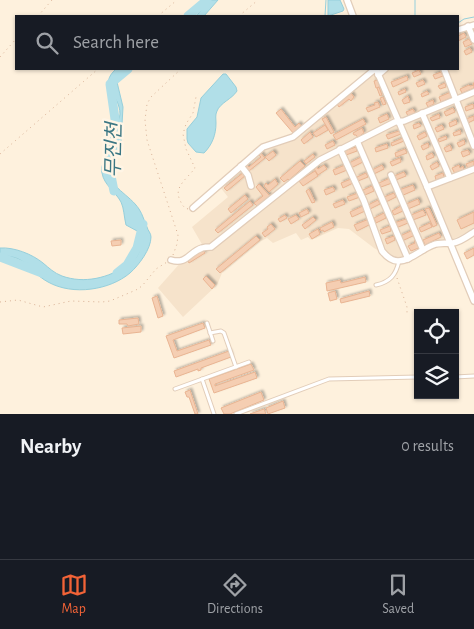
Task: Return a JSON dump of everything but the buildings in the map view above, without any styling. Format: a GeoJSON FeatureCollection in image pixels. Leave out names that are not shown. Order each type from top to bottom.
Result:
{"type":"FeatureCollection","features":[{"type":"Feature","properties":{"kind":"street"},"geometry":{"type":"LineString","coordinates":[[347,0],[353,15]]}},
{"type":"Feature","properties":{"kind":"street"},"geometry":{"type":"LineString","coordinates":[[459,30],[471,25],[474,40]]}},
{"type":"Feature","properties":{"kind":"street"},"geometry":{"type":"LineString","coordinates":[[444,70],[474,146]]}},
{"type":"Feature","properties":{"kind":"street"},"geometry":{"type":"LineString","coordinates":[[193,208],[263,147],[293,137],[376,71],[451,243],[474,301]]}},
{"type":"Feature","properties":{"kind":"street"},"geometry":{"type":"LineString","coordinates":[[171,260],[177,262],[202,248],[211,247],[320,160],[395,122],[404,121],[474,92]]}},
{"type":"Feature","properties":{"kind":"street"},"geometry":{"type":"LineString","coordinates":[[422,113],[450,178]]}},
{"type":"Feature","properties":{"kind":"street"},"geometry":{"type":"LineString","coordinates":[[357,141],[408,259]]}},
{"type":"Feature","properties":{"kind":"street"},"geometry":{"type":"LineString","coordinates":[[340,149],[364,201],[382,251],[386,257],[399,262],[438,244],[459,241],[474,232]]}},
{"type":"Feature","properties":{"kind":"street"},"geometry":{"type":"LineString","coordinates":[[241,166],[248,175],[251,186]]}},
{"type":"Feature","properties":{"kind":"street"},"geometry":{"type":"LineString","coordinates":[[427,187],[474,169]]}},
{"type":"Feature","properties":{"kind":"street"},"geometry":{"type":"LineString","coordinates":[[391,175],[424,250]]}},
{"type":"Feature","properties":{"kind":"lane"},"geometry":{"type":"LineString","coordinates":[[376,285],[384,284],[397,272],[399,262]]}},
{"type":"Feature","properties":{"kind":"lane"},"geometry":{"type":"LineString","coordinates":[[207,323],[213,341]]}},
{"type":"Feature","properties":{"kind":"lane"},"geometry":{"type":"LineString","coordinates":[[210,333],[221,331],[224,333],[236,367]]}},
{"type":"Feature","properties":{"kind":"lane"},"geometry":{"type":"LineString","coordinates":[[175,389],[249,362]]}},
{"type":"Feature","properties":{"kind":"lane"},"geometry":{"type":"LineString","coordinates":[[459,377],[474,376]]}},
{"type":"Feature","properties":{"kind":"lane"},"geometry":{"type":"LineString","coordinates":[[236,414],[329,379],[414,378]]}},
{"type":"Feature","properties":{"kind":"lane"},"geometry":{"type":"LineString","coordinates":[[202,379],[214,414]]}},
{"type":"Feature","properties":{"kind":"path"},"geometry":{"type":"LineString","coordinates":[[39,15],[52,0]]}},
{"type":"Feature","properties":{"kind":"path"},"geometry":{"type":"LineString","coordinates":[[159,15],[177,0]]}},
{"type":"Feature","properties":{"kind":"path"},"geometry":{"type":"LineString","coordinates":[[240,15],[258,0]]}},
{"type":"Feature","properties":{"kind":"path"},"geometry":{"type":"LineString","coordinates":[[0,57],[15,40]]}},
{"type":"Feature","properties":{"kind":"path"},"geometry":{"type":"LineString","coordinates":[[0,154],[97,70]]}},
{"type":"Feature","properties":{"kind":"path"},"geometry":{"type":"LineString","coordinates":[[0,302],[18,300],[43,307],[71,301],[102,302],[136,290],[142,286],[156,269],[171,260],[178,235],[147,140],[145,120],[150,97],[180,70]]}},
{"type":"Feature","properties":{"kind":"path"},"geometry":{"type":"LineString","coordinates":[[193,208],[189,210],[184,207],[178,196],[179,187],[195,168],[186,149],[182,134],[193,114],[196,97]]}},
{"type":"Feature","properties":{"kind":"path"},"geometry":{"type":"LineString","coordinates":[[397,272],[407,307],[407,316]]}},
{"type":"Feature","properties":{"kind":"shaded area"},"geometry":{"type":"Polygon","coordinates":[[[474,27],[474,229],[453,239],[433,244],[400,260],[374,248],[349,229],[338,228],[311,240],[308,237],[301,240],[296,233],[273,243],[267,238],[222,273],[217,285],[183,317],[158,288],[182,261],[203,246],[192,227],[228,197],[220,187],[263,148],[286,142],[374,73],[388,70],[459,70],[459,33],[474,27]]]}},
{"type":"Feature","properties":{"kind":"water"},"geometry":{"type":"Polygon","coordinates":[[[205,0],[218,0],[205,15],[197,15],[201,11],[205,0]]]}},
{"type":"Feature","properties":{"kind":"water"},"geometry":{"type":"Polygon","coordinates":[[[328,0],[340,0],[343,11],[328,15],[328,0]]]}},
{"type":"Feature","properties":{"kind":"water"},"geometry":{"type":"Polygon","coordinates":[[[115,70],[124,70],[117,77],[123,107],[121,142],[119,152],[107,169],[112,181],[140,211],[151,237],[149,247],[141,261],[122,279],[102,287],[80,290],[69,289],[41,278],[27,264],[16,258],[0,256],[0,248],[23,252],[39,260],[59,275],[79,279],[96,278],[120,270],[136,257],[140,250],[141,235],[126,225],[121,202],[105,181],[102,171],[107,145],[120,114],[117,101],[109,85],[111,75],[115,70]]]}},
{"type":"Feature","properties":{"kind":"water"},"geometry":{"type":"Polygon","coordinates":[[[223,74],[226,74],[237,91],[217,111],[215,132],[209,147],[204,153],[196,152],[188,143],[187,129],[197,117],[201,98],[223,74]]]}},
{"type":"Feature","properties":{"kind":"waterway","name":"무진천"},"geometry":{"type":"LineString","coordinates":[[189,15],[207,0]]}},
{"type":"Feature","properties":{"kind":"waterway"},"geometry":{"type":"LineString","coordinates":[[325,15],[326,0]]}},
{"type":"Feature","properties":{"kind":"waterway"},"geometry":{"type":"LineString","coordinates":[[415,0],[415,15]]}},
{"type":"Feature","properties":{"kind":"waterway"},"geometry":{"type":"LineString","coordinates":[[459,22],[474,17]]}},
{"type":"Feature","properties":{"kind":"waterway","name":"무진천"},"geometry":{"type":"LineString","coordinates":[[114,191],[110,171],[116,126],[110,84],[127,70]]}},
{"type":"Feature","properties":{"kind":"waterway","name":"무진천"},"geometry":{"type":"LineString","coordinates":[[117,273],[127,265],[137,248],[143,224]]}},
{"type":"Feature","properties":{"kind":"waterway","name":"무진천"},"geometry":{"type":"LineString","coordinates":[[0,257],[42,273]]}}]}
